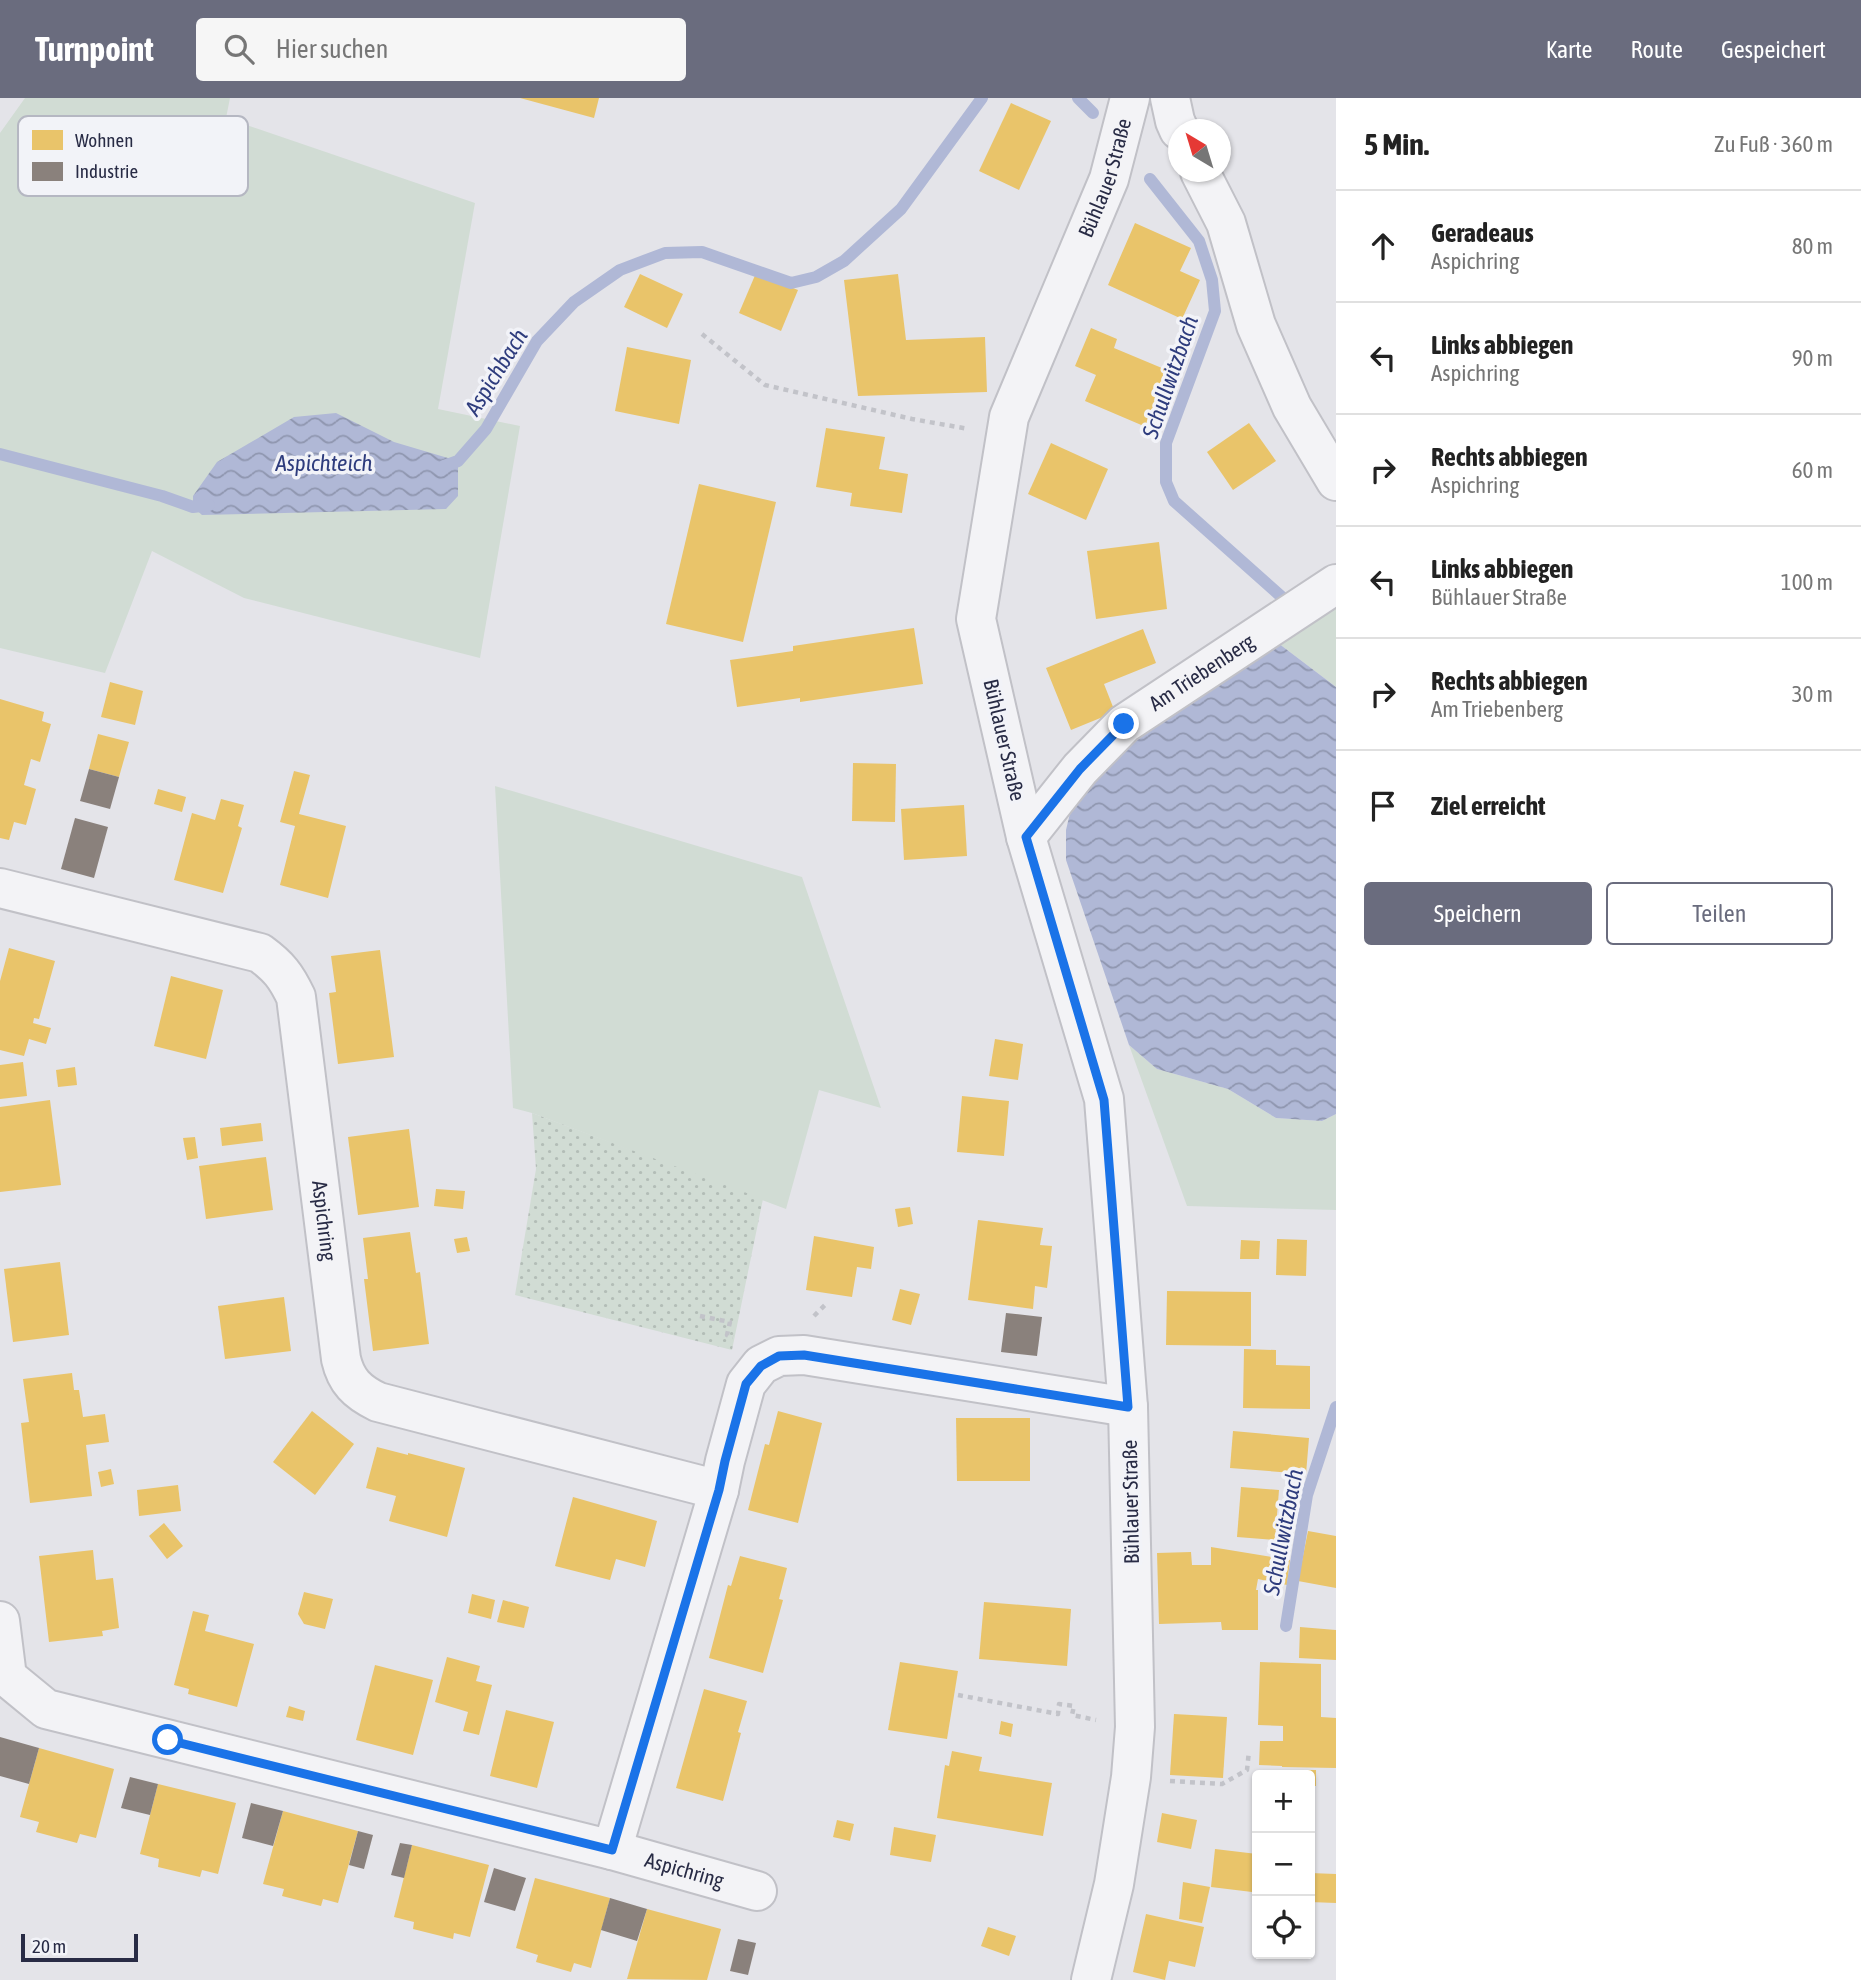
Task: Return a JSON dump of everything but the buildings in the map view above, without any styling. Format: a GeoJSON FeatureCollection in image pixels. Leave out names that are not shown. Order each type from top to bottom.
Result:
{"type":"FeatureCollection","features":[{"type":"Feature","properties":{"kind":"street","name":"Bühlauer Straße"},"geometry":{"type":"LineString","coordinates":[[1091,1980],[1114,1884],[1135,1727],[1128,1407],[1104,1100],[1026,837],[976,620],[1009,417],[1109,179],[1130,98]]}},
{"type":"Feature","properties":{"kind":"street"},"geometry":{"type":"LineString","coordinates":[[1170,98],[1175,119]]}},
{"type":"Feature","properties":{"kind":"street"},"geometry":{"type":"LineString","coordinates":[[1205,182],[1227,223],[1256,325],[1292,407],[1336,481]]}},
{"type":"Feature","properties":{"kind":"street","name":"Am Triebenberg"},"geometry":{"type":"LineString","coordinates":[[1026,837],[1080,769],[1124,724],[1336,584]]}},
{"type":"Feature","properties":{"kind":"street","name":"Aspichring"},"geometry":{"type":"LineString","coordinates":[[0,888],[260,953],[286,977],[296,997],[341,1359],[352,1385],[363,1395],[378,1402],[719,1490]]}},
{"type":"Feature","properties":{"kind":"street"},"geometry":{"type":"LineString","coordinates":[[612,1850],[719,1490],[746,1384],[761,1366],[779,1356],[804,1355],[1128,1407]]}},
{"type":"Feature","properties":{"kind":"street","name":"Aspichring"},"geometry":{"type":"LineString","coordinates":[[0,1621],[7,1677],[46,1709],[612,1850],[757,1891]]}},
{"type":"Feature","properties":{"kind":"path"},"geometry":{"type":"LineString","coordinates":[[702,334],[765,385],[912,419],[1006,436]]}},
{"type":"Feature","properties":{"kind":"path"},"geometry":{"type":"LineString","coordinates":[[958,1695],[1058,1714],[1059,1704],[1073,1706],[1072,1715],[1135,1727]]}},
{"type":"Feature","properties":{"kind":"path"},"geometry":{"type":"LineString","coordinates":[[1130,1777],[1222,1784],[1247,1770],[1249,1751]]}},
{"type":"Feature","properties":{"kind":"shaded area"},"geometry":{"type":"Polygon","coordinates":[[[25,98],[230,98],[226,116],[18,116],[18,196],[248,196],[248,126],[475,203],[438,409],[520,426],[480,658],[244,598],[152,551],[105,673],[0,648],[0,133],[25,98]]]}},
{"type":"Feature","properties":{"kind":"shaded area"},"geometry":{"type":"Polygon","coordinates":[[[1336,604],[1336,687],[1278,643],[1336,604]]]}},
{"type":"Feature","properties":{"kind":"shaded area"},"geometry":{"type":"Polygon","coordinates":[[[495,786],[802,877],[881,1108],[819,1090],[786,1209],[513,1108],[495,786]]]}},
{"type":"Feature","properties":{"kind":"shaded area"},"geometry":{"type":"Polygon","coordinates":[[[1129,1045],[1157,1069],[1228,1089],[1276,1118],[1322,1121],[1336,1114],[1336,1210],[1187,1206],[1129,1045]]]}},
{"type":"Feature","properties":{"kind":"shaded area"},"geometry":{"type":"Polygon","coordinates":[[[532,1113],[763,1199],[732,1350],[515,1295],[536,1169],[532,1113]]]}},
{"type":"Feature","properties":{"kind":"water","name":"Aspichteich"},"geometry":{"type":"Polygon","coordinates":[[[336,413],[394,442],[458,461],[458,496],[446,509],[202,515],[193,507],[193,496],[217,462],[294,417],[336,413]]]}},
{"type":"Feature","properties":{"kind":"water"},"geometry":{"type":"Polygon","coordinates":[[[1278,643],[1336,687],[1336,1114],[1322,1121],[1276,1118],[1228,1089],[1157,1069],[1129,1045],[1066,860],[1066,830],[1071,809],[1111,754],[1278,643]]]}},
{"type":"Feature","properties":{"kind":"waterway","name":"Aspichbach"},"geometry":{"type":"LineString","coordinates":[[444,466],[458,461],[486,429],[537,341],[574,302],[620,270],[665,253],[702,252],[791,283],[816,277],[844,261],[901,209],[982,98]]}},
{"type":"Feature","properties":{"kind":"waterway","name":"Schullwitzbach"},"geometry":{"type":"LineString","coordinates":[[1078,98],[1093,113]]}},
{"type":"Feature","properties":{"kind":"waterway","name":"Schullwitzbach"},"geometry":{"type":"LineString","coordinates":[[1150,179],[1199,241],[1212,280],[1215,311],[1166,443],[1166,482],[1174,501],[1284,599]]}},
{"type":"Feature","properties":{"kind":"waterway","name":"Aspichbach"},"geometry":{"type":"LineString","coordinates":[[0,454],[162,496],[193,507],[209,505]]}},
{"type":"Feature","properties":{"kind":"waterway","name":"Schullwitzbach"},"geometry":{"type":"LineString","coordinates":[[1286,1626],[1307,1495],[1336,1407]]}},
{"type":"Feature","properties":{"kind":"route"},"geometry":{"type":"LineString","coordinates":[[168,1740],[612,1850],[719,1490],[746,1384],[761,1366],[779,1356],[804,1355],[1128,1407],[1104,1100],[1026,837],[1080,769],[1124,724]]}}]}
